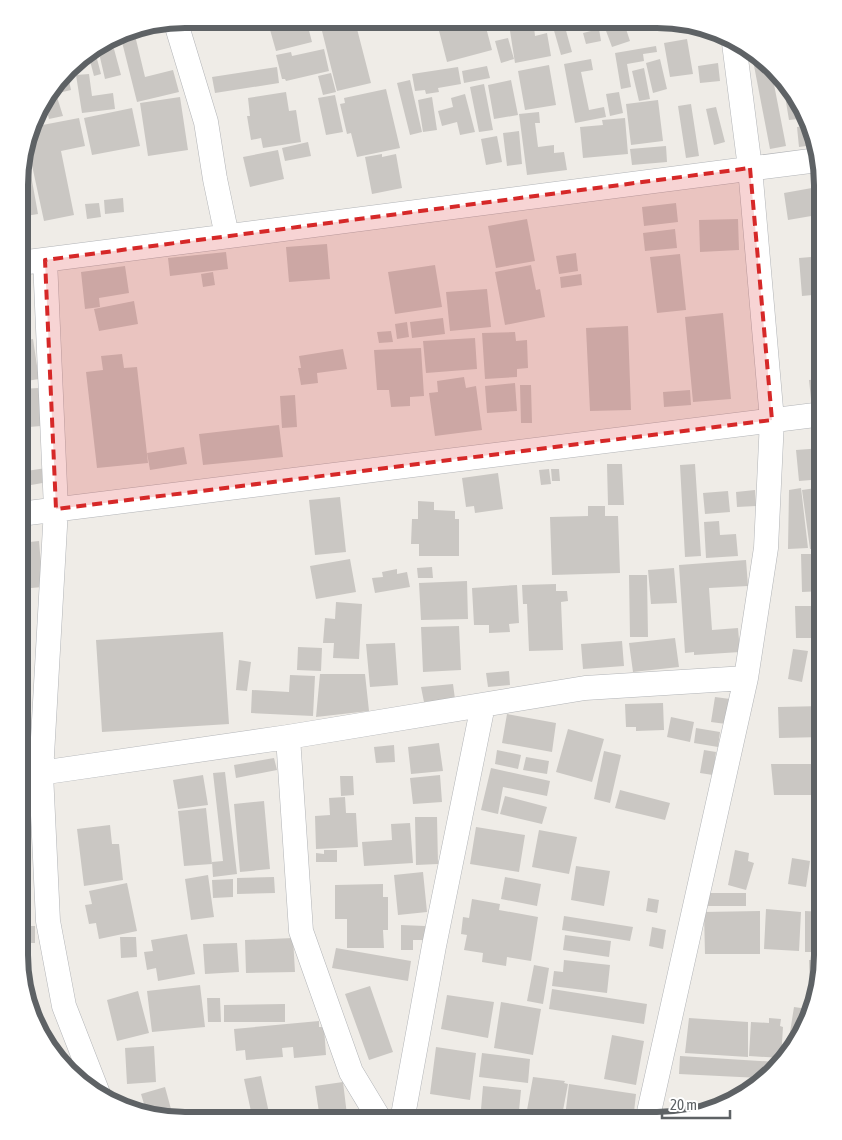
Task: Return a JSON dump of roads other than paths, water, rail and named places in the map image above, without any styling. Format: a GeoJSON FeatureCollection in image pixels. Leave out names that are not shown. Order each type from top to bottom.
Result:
{"type":"FeatureCollection","features":[{"type":"Feature","properties":{"kind":"street"},"geometry":{"type":"LineString","coordinates":[[177,28],[206,122],[226,236]]}},
{"type":"Feature","properties":{"kind":"street"},"geometry":{"type":"LineString","coordinates":[[650,1112],[746,678],[766,548],[772,420],[750,168],[735,48]]}},
{"type":"Feature","properties":{"kind":"street"},"geometry":{"type":"LineString","coordinates":[[28,262],[812,161]]}},
{"type":"Feature","properties":{"kind":"street"},"geometry":{"type":"LineString","coordinates":[[45,260],[56,510],[30,775],[48,921],[64,1006],[95,1084]]}},
{"type":"Feature","properties":{"kind":"street"},"geometry":{"type":"LineString","coordinates":[[28,513],[815,415]]}},
{"type":"Feature","properties":{"kind":"street"},"geometry":{"type":"LineString","coordinates":[[30,775],[288,737],[585,688],[746,678]]}},
{"type":"Feature","properties":{"kind":"street"},"geometry":{"type":"LineString","coordinates":[[403,1112],[434,946],[483,705]]}},
{"type":"Feature","properties":{"kind":"street"},"geometry":{"type":"LineString","coordinates":[[288,737],[301,931],[351,1072],[375,1112]]}}]}
